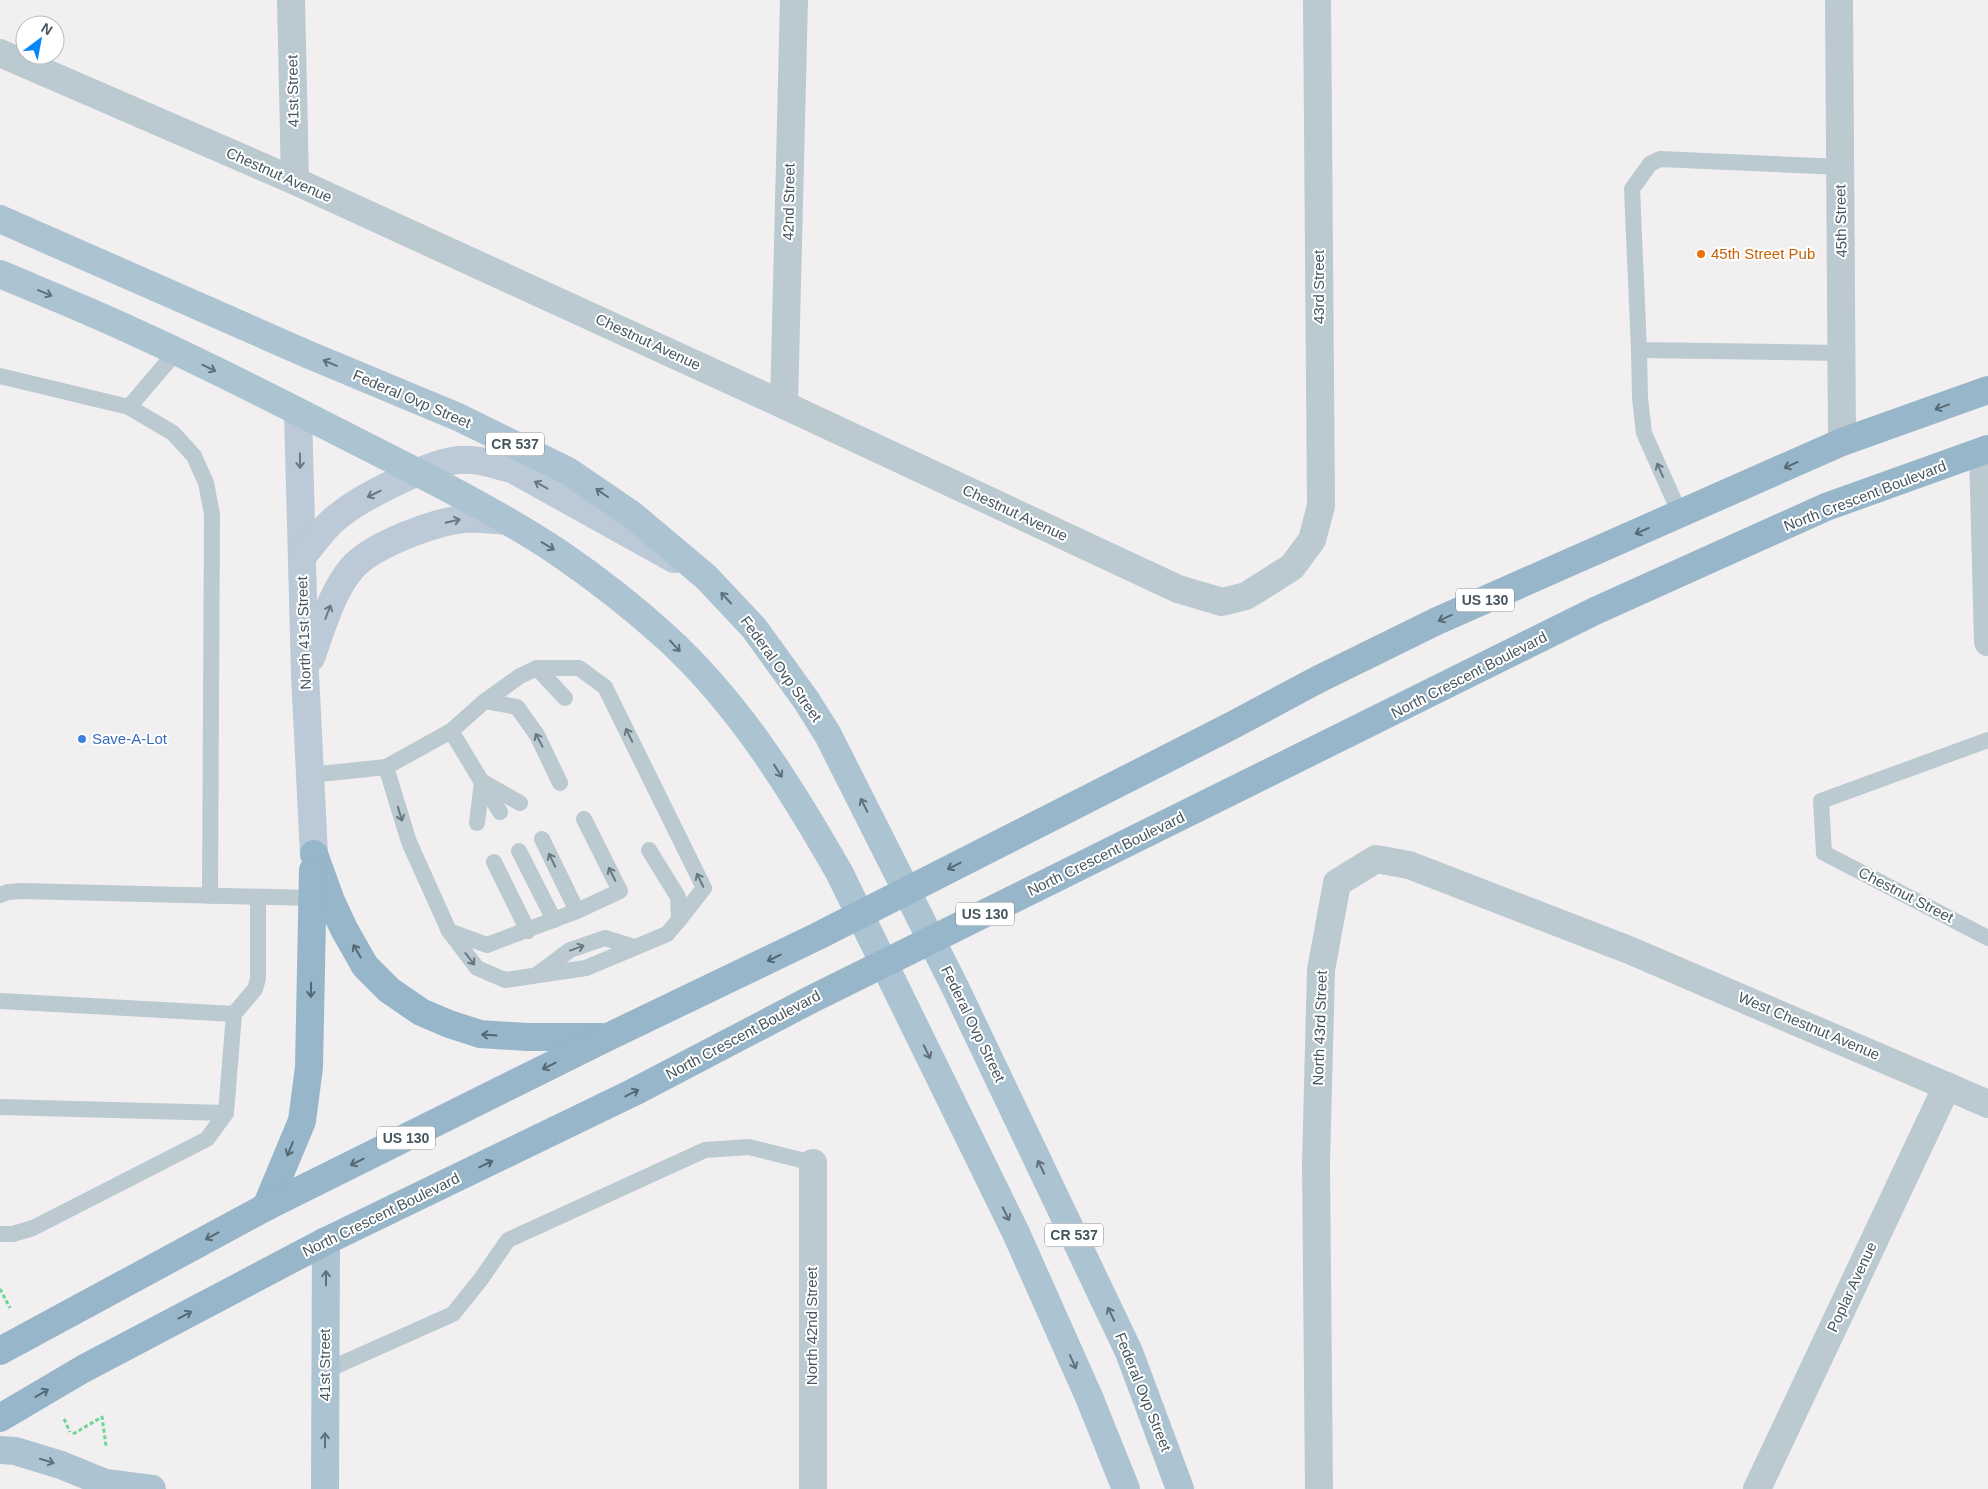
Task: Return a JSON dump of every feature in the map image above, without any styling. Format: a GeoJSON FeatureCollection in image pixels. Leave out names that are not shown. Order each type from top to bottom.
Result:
{"type":"FeatureCollection","features":[{"type":"Feature","properties":{"kind":"highway","name":"US 130"},"geometry":{"type":"LineString","coordinates":[[4,1346],[266,1207],[608,1037],[818,936],[1231,726],[1319,679],[1429,626],[1842,442],[1988,390]]}},
{"type":"Feature","properties":{"kind":"highway","name":"North Crescent Boulevard"},"geometry":{"type":"LineString","coordinates":[[0,1418],[83,1369],[326,1241],[634,1092],[812,999],[1595,611],[1826,508],[1985,450]]}},
{"type":"Feature","properties":{"kind":"highway"},"geometry":{"type":"LineString","coordinates":[[314,854],[331,901],[365,966],[389,990],[421,1012],[480,1034],[527,1037],[608,1037]]}},
{"type":"Feature","properties":{"kind":"highway"},"geometry":{"type":"LineString","coordinates":[[266,1207],[302,1121],[309,1067],[314,854]]}},
{"type":"Feature","properties":{"kind":"main road","name":"Federal Ovp Street"},"geometry":{"type":"LineString","coordinates":[[0,220],[458,417],[568,470],[631,514],[706,577],[754,628],[806,700],[828,735],[887,848],[1129,1352],[1180,1489]]}},
{"type":"Feature","properties":{"kind":"main road","name":"CR 537"},"geometry":{"type":"LineString","coordinates":[[0,274],[141,334],[418,473],[506,520],[558,552],[615,593],[669,640],[722,696],[762,747],[839,872],[1016,1233],[1089,1397],[1126,1489]]}},
{"type":"Feature","properties":{"kind":"main road","name":"North 41st Street"},"geometry":{"type":"LineString","coordinates":[[298,412],[305,674],[314,854]]}},
{"type":"Feature","properties":{"kind":"main road"},"geometry":{"type":"LineString","coordinates":[[302,557],[339,515],[366,497],[440,463],[460,460],[484,462],[512,469],[706,577]]}},
{"type":"Feature","properties":{"kind":"main road"},"geometry":{"type":"LineString","coordinates":[[305,674],[329,607],[341,584],[353,567],[378,547],[434,526],[463,519],[506,520]]}},
{"type":"Feature","properties":{"kind":"main road","name":"41st Street"},"geometry":{"type":"LineString","coordinates":[[325,1489],[326,1241]]}},
{"type":"Feature","properties":{"kind":"main road"},"geometry":{"type":"LineString","coordinates":[[0,1450],[15,1451],[61,1465],[105,1483],[150,1489]]}},
{"type":"Feature","properties":{"kind":"street","name":"41st Street"},"geometry":{"type":"LineString","coordinates":[[291,0],[295,181]]}},
{"type":"Feature","properties":{"kind":"street","name":"42nd Street"},"geometry":{"type":"LineString","coordinates":[[784,405],[794,0]]}},
{"type":"Feature","properties":{"kind":"street","name":"43rd Street"},"geometry":{"type":"LineString","coordinates":[[1292,567],[1312,540],[1321,506],[1317,0]]}},
{"type":"Feature","properties":{"kind":"street","name":"45th Street"},"geometry":{"type":"LineString","coordinates":[[1839,0],[1842,442]]}},
{"type":"Feature","properties":{"kind":"street","name":"Chestnut Avenue"},"geometry":{"type":"LineString","coordinates":[[0,53],[295,181],[784,405],[1178,589],[1222,602],[1246,596],[1292,567]]}},
{"type":"Feature","properties":{"kind":"street"},"geometry":{"type":"LineString","coordinates":[[1985,450],[1988,642]]}},
{"type":"Feature","properties":{"kind":"street","name":"North 43rd Street"},"geometry":{"type":"LineString","coordinates":[[1319,1489],[1316,1163],[1320,970],[1337,883],[1376,859],[1409,865],[1629,950]]}},
{"type":"Feature","properties":{"kind":"street","name":"West Chestnut Avenue"},"geometry":{"type":"LineString","coordinates":[[1629,950],[1988,1104]]}},
{"type":"Feature","properties":{"kind":"street","name":"Poplar Avenue"},"geometry":{"type":"LineString","coordinates":[[1758,1489],[1947,1086]]}},
{"type":"Feature","properties":{"kind":"street","name":"North 42nd Street"},"geometry":{"type":"LineString","coordinates":[[813,1163],[813,1489]]}},
{"type":"Feature","properties":{"kind":"lane"},"geometry":{"type":"LineString","coordinates":[[1680,514],[1644,433],[1640,398],[1632,189],[1650,164],[1660,159],[1840,167]]}},
{"type":"Feature","properties":{"kind":"lane"},"geometry":{"type":"LineString","coordinates":[[1639,350],[1842,353]]}},
{"type":"Feature","properties":{"kind":"lane"},"geometry":{"type":"LineString","coordinates":[[129,407],[176,352]]}},
{"type":"Feature","properties":{"kind":"lane"},"geometry":{"type":"LineString","coordinates":[[0,376],[129,407],[173,433],[194,456],[206,483],[212,514],[210,896]]}},
{"type":"Feature","properties":{"kind":"lane"},"geometry":{"type":"LineString","coordinates":[[538,668],[564,698]]}},
{"type":"Feature","properties":{"kind":"lane"},"geometry":{"type":"LineString","coordinates":[[310,775],[386,767],[451,730],[484,701],[520,676],[538,668],[579,668],[605,687],[704,888],[667,934],[586,968],[505,980],[478,968],[449,931],[409,842],[386,767]]}},
{"type":"Feature","properties":{"kind":"lane"},"geometry":{"type":"LineString","coordinates":[[484,701],[516,707],[537,735],[560,783]]}},
{"type":"Feature","properties":{"kind":"lane"},"geometry":{"type":"LineString","coordinates":[[451,730],[500,812]]}},
{"type":"Feature","properties":{"kind":"lane","name":"Chestnut Street"},"geometry":{"type":"LineString","coordinates":[[1988,740],[1821,801],[1824,853],[1988,938]]}},
{"type":"Feature","properties":{"kind":"lane"},"geometry":{"type":"LineString","coordinates":[[482,782],[520,803]]}},
{"type":"Feature","properties":{"kind":"lane"},"geometry":{"type":"LineString","coordinates":[[477,823],[482,782]]}},
{"type":"Feature","properties":{"kind":"lane"},"geometry":{"type":"LineString","coordinates":[[449,931],[487,946],[577,911],[620,890],[584,819]]}},
{"type":"Feature","properties":{"kind":"lane"},"geometry":{"type":"LineString","coordinates":[[542,839],[577,911]]}},
{"type":"Feature","properties":{"kind":"lane"},"geometry":{"type":"LineString","coordinates":[[649,850],[678,897],[680,920]]}},
{"type":"Feature","properties":{"kind":"lane"},"geometry":{"type":"LineString","coordinates":[[519,851],[554,920]]}},
{"type":"Feature","properties":{"kind":"lane"},"geometry":{"type":"LineString","coordinates":[[494,862],[528,931]]}},
{"type":"Feature","properties":{"kind":"lane"},"geometry":{"type":"LineString","coordinates":[[0,895],[21,891],[313,898]]}},
{"type":"Feature","properties":{"kind":"lane"},"geometry":{"type":"LineString","coordinates":[[0,1234],[13,1234],[33,1228],[207,1139],[226,1113],[234,1014],[255,989],[258,979],[258,897]]}},
{"type":"Feature","properties":{"kind":"lane"},"geometry":{"type":"LineString","coordinates":[[537,975],[570,950],[605,938],[634,947]]}},
{"type":"Feature","properties":{"kind":"lane"},"geometry":{"type":"LineString","coordinates":[[0,1001],[234,1014]]}},
{"type":"Feature","properties":{"kind":"lane"},"geometry":{"type":"LineString","coordinates":[[0,1107],[226,1113]]}},
{"type":"Feature","properties":{"kind":"lane"},"geometry":{"type":"LineString","coordinates":[[325,1370],[453,1314],[481,1279],[508,1240],[705,1150],[749,1147],[813,1163]]}},
{"type":"Feature","properties":{"kind":"path"},"geometry":{"type":"LineString","coordinates":[[71,1435],[102,1416],[106,1449]]}},
{"type":"Feature","properties":{"kind":"place","name":"45th Street Pub"},"geometry":{"type":"Point","coordinates":[1701,254]}},
{"type":"Feature","properties":{"kind":"place","name":"Save-A-Lot"},"geometry":{"type":"Point","coordinates":[82,739]}}]}
